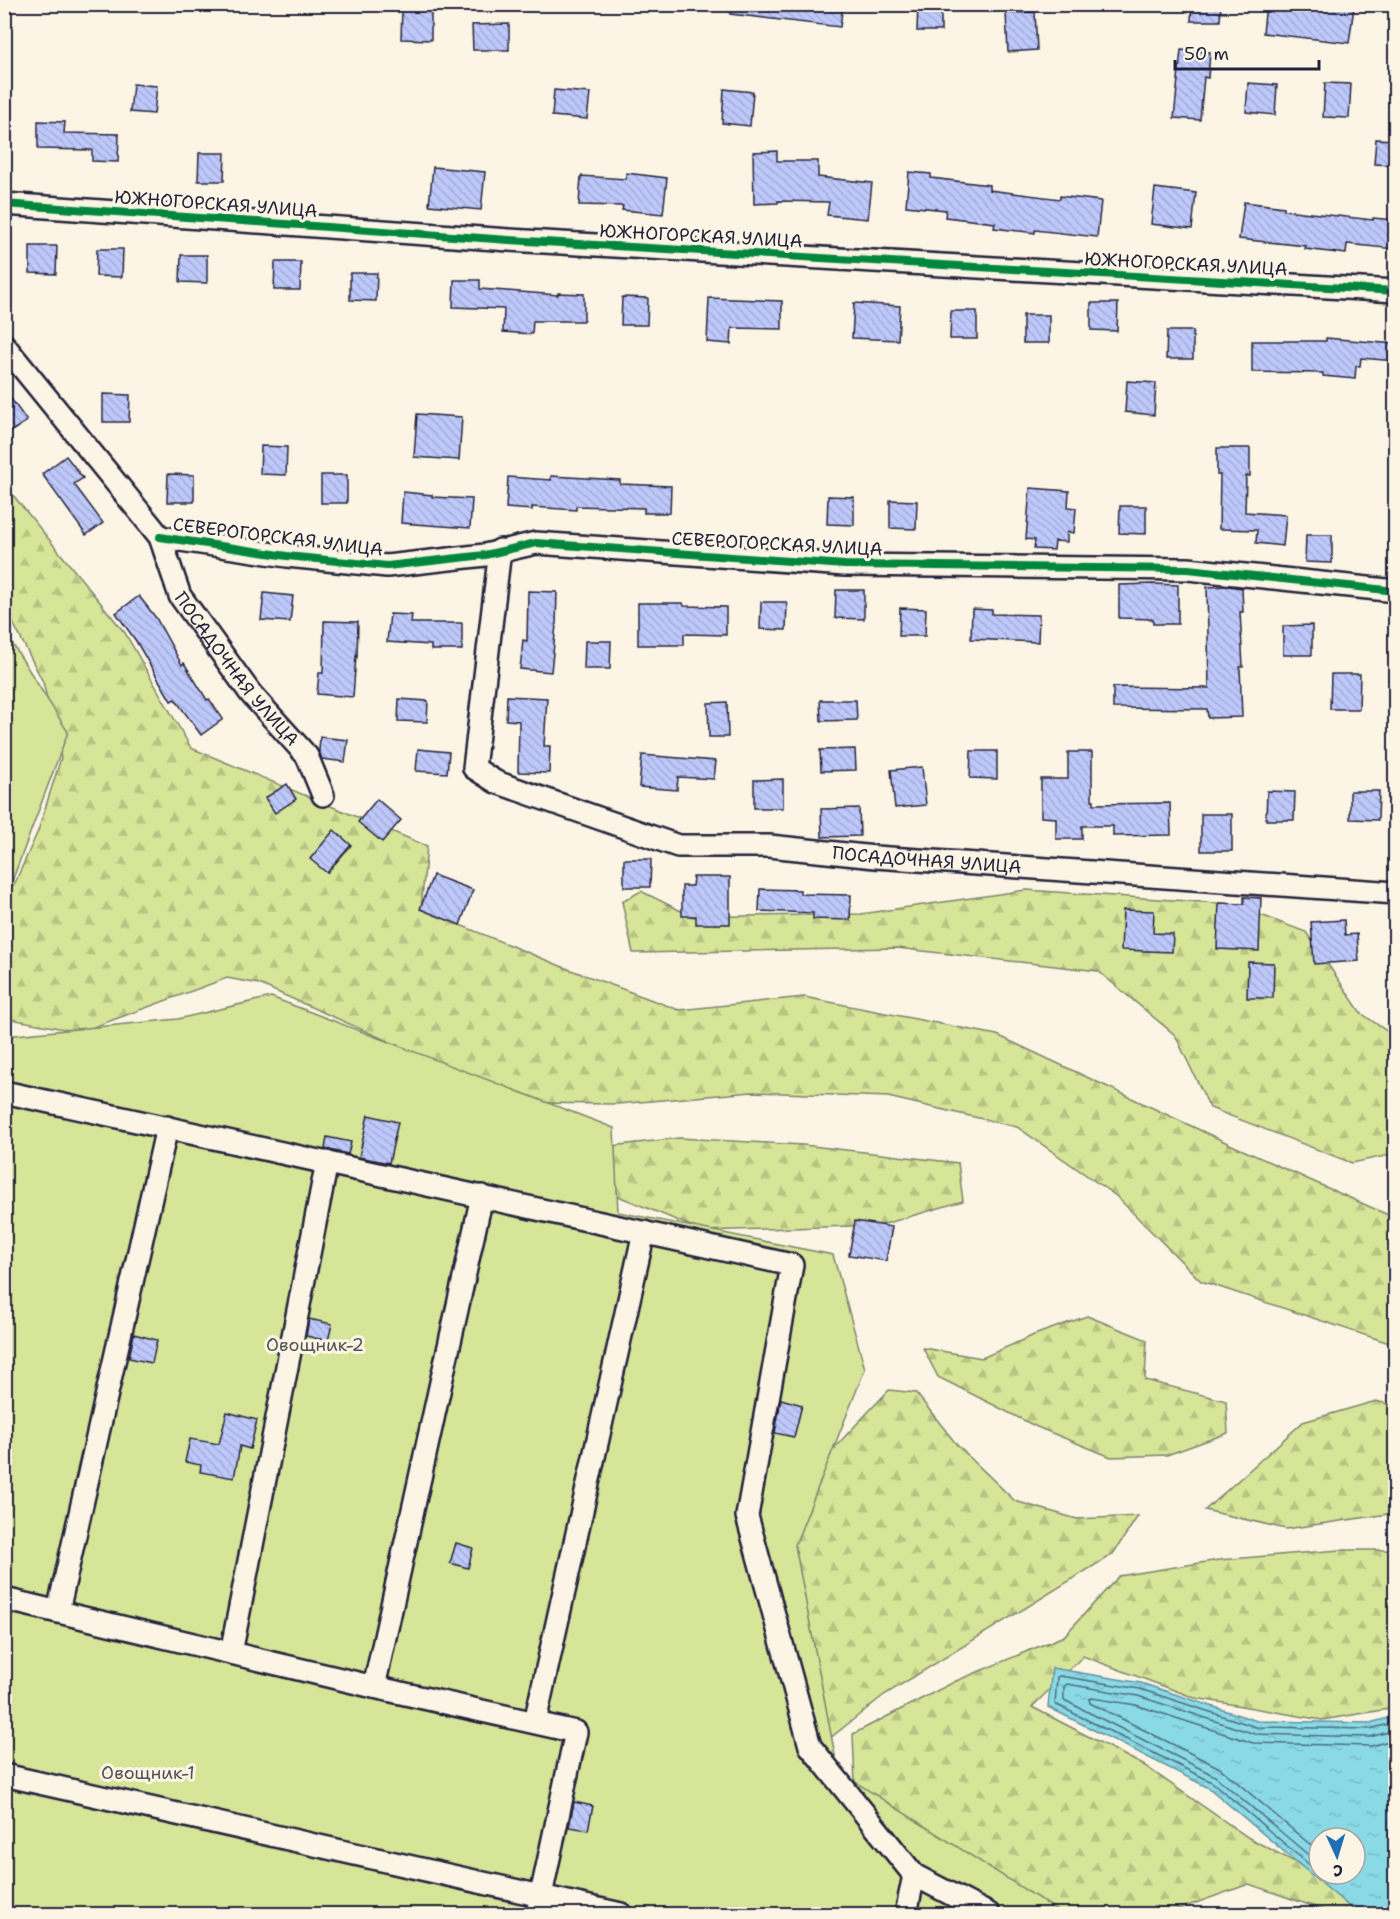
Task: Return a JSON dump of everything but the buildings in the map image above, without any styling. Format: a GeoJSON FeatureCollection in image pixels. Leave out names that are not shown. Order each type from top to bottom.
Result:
{"type":"FeatureCollection","features":[{"type":"Feature","properties":{"kind":"street","name":"ЮЖНОГОРСКАЯ УЛИЦА"},"geometry":{"type":"LineString","coordinates":[[4,204],[509,240],[1395,291]]}},
{"type":"Feature","properties":{"kind":"street","name":"СЕВЕРОГОРСКАЯ УЛИЦА"},"geometry":{"type":"LineString","coordinates":[[4,345],[160,537],[287,556],[387,567],[485,555],[536,543],[845,565],[1188,569],[1395,591]]}},
{"type":"Feature","properties":{"kind":"street","name":"ПОСАДОЧНАЯ УЛИЦА"},"geometry":{"type":"LineString","coordinates":[[160,537],[180,596],[251,694],[307,756],[323,795]]}},
{"type":"Feature","properties":{"kind":"street","name":"ПОСАДОЧНАЯ УЛИЦА"},"geometry":{"type":"LineString","coordinates":[[500,550],[474,768],[496,782],[678,846],[769,846],[875,857],[1395,893]]}},
{"type":"Feature","properties":{"kind":"street"},"geometry":{"type":"LineString","coordinates":[[5,1093],[792,1265],[747,1516],[810,1746],[914,1875],[989,1914]]}},
{"type":"Feature","properties":{"kind":"street"},"geometry":{"type":"LineString","coordinates":[[58,1611],[167,1127]]}},
{"type":"Feature","properties":{"kind":"street"},"geometry":{"type":"LineString","coordinates":[[231,1653],[327,1162]]}},
{"type":"Feature","properties":{"kind":"street"},"geometry":{"type":"LineString","coordinates":[[374,1688],[482,1196]]}},
{"type":"Feature","properties":{"kind":"street"},"geometry":{"type":"LineString","coordinates":[[535,1722],[644,1232]]}},
{"type":"Feature","properties":{"kind":"street"},"geometry":{"type":"LineString","coordinates":[[4,1599],[374,1688],[576,1732],[539,1905]]}},
{"type":"Feature","properties":{"kind":"street"},"geometry":{"type":"LineString","coordinates":[[4,1775],[539,1905],[621,1914]]}},
{"type":"Feature","properties":{"kind":"street"},"geometry":{"type":"LineString","coordinates":[[906,1914],[914,1875]]}},
{"type":"Feature","properties":{"kind":"green space"},"geometry":{"type":"Polygon","coordinates":[[[4,484],[125,633],[191,748],[427,846],[421,909],[563,967],[679,1010],[804,997],[997,1035],[1236,1147],[1395,1218],[1395,1345],[1201,1281],[1116,1196],[1017,1127],[888,1097],[752,1092],[617,1104],[528,1103],[259,984],[227,978],[80,1032],[5,1018],[5,890],[14,885],[38,831],[61,758],[43,682],[5,607],[4,484]]]}},
{"type":"Feature","properties":{"kind":"green space"},"geometry":{"type":"Polygon","coordinates":[[[5,632],[68,732],[5,900],[5,632]]]}},
{"type":"Feature","properties":{"kind":"green space"},"geometry":{"type":"Polygon","coordinates":[[[1026,890],[1231,904],[1306,932],[1361,1013],[1395,1037],[1395,1154],[1352,1163],[1210,1108],[1175,1035],[1098,971],[897,948],[633,953],[622,902],[641,891],[693,917],[861,914],[1026,890]]]}},
{"type":"Feature","properties":{"kind":"green space","name":"Овощник-2"},"geometry":{"type":"Polygon","coordinates":[[[271,997],[614,1128],[618,1212],[833,1255],[865,1369],[795,1545],[838,1771],[1063,1914],[5,1914],[5,1036],[178,1019],[271,997]]]}},
{"type":"Feature","properties":{"kind":"green space"},"geometry":{"type":"Polygon","coordinates":[[[679,1138],[803,1145],[958,1163],[963,1201],[881,1225],[703,1231],[613,1194],[604,1147],[679,1138]]]}},
{"type":"Feature","properties":{"kind":"green space"},"geometry":{"type":"Polygon","coordinates":[[[1087,1316],[1147,1340],[1145,1380],[1226,1401],[1228,1433],[1167,1455],[1111,1457],[1037,1427],[938,1377],[923,1348],[982,1358],[1034,1335],[1087,1316]]]}},
{"type":"Feature","properties":{"kind":"green space"},"geometry":{"type":"Polygon","coordinates":[[[889,1390],[916,1393],[957,1445],[1015,1501],[1077,1519],[1138,1516],[1113,1554],[884,1695],[829,1739],[764,1522],[889,1390]]]}},
{"type":"Feature","properties":{"kind":"green space"},"geometry":{"type":"Polygon","coordinates":[[[1376,1401],[1395,1406],[1395,1513],[1286,1529],[1205,1510],[1303,1422],[1376,1401]]]}},
{"type":"Feature","properties":{"kind":"green space"},"geometry":{"type":"Polygon","coordinates":[[[1340,1550],[1395,1550],[1395,1708],[1322,1720],[1195,1698],[1083,1656],[1032,1707],[1145,1766],[1249,1838],[1307,1868],[1307,1886],[1341,1886],[1395,1914],[1335,1914],[1249,1884],[1165,1914],[1046,1914],[855,1785],[853,1734],[956,1681],[1064,1636],[1119,1576],[1219,1560],[1340,1550]]]}},
{"type":"Feature","properties":{"kind":"water"},"geometry":{"type":"Polygon","coordinates":[[[1052,1668],[1141,1683],[1257,1721],[1370,1723],[1395,1716],[1395,1914],[1358,1914],[1325,1886],[1367,1886],[1367,1826],[1307,1826],[1307,1871],[1209,1788],[1048,1707],[1052,1668]]]}},
{"type":"Feature","properties":{"kind":"cycle path"},"geometry":{"type":"LineString","coordinates":[[4,204],[509,240],[1396,291]]}},
{"type":"Feature","properties":{"kind":"cycle path"},"geometry":{"type":"LineString","coordinates":[[160,537],[287,556],[387,566],[485,555],[536,543],[845,565],[1188,569],[1396,591]]}},
{"type":"Feature","properties":{"kind":"park label","name":"Овощник-1"},"geometry":{"type":"Point","coordinates":[148,1773]}}]}
